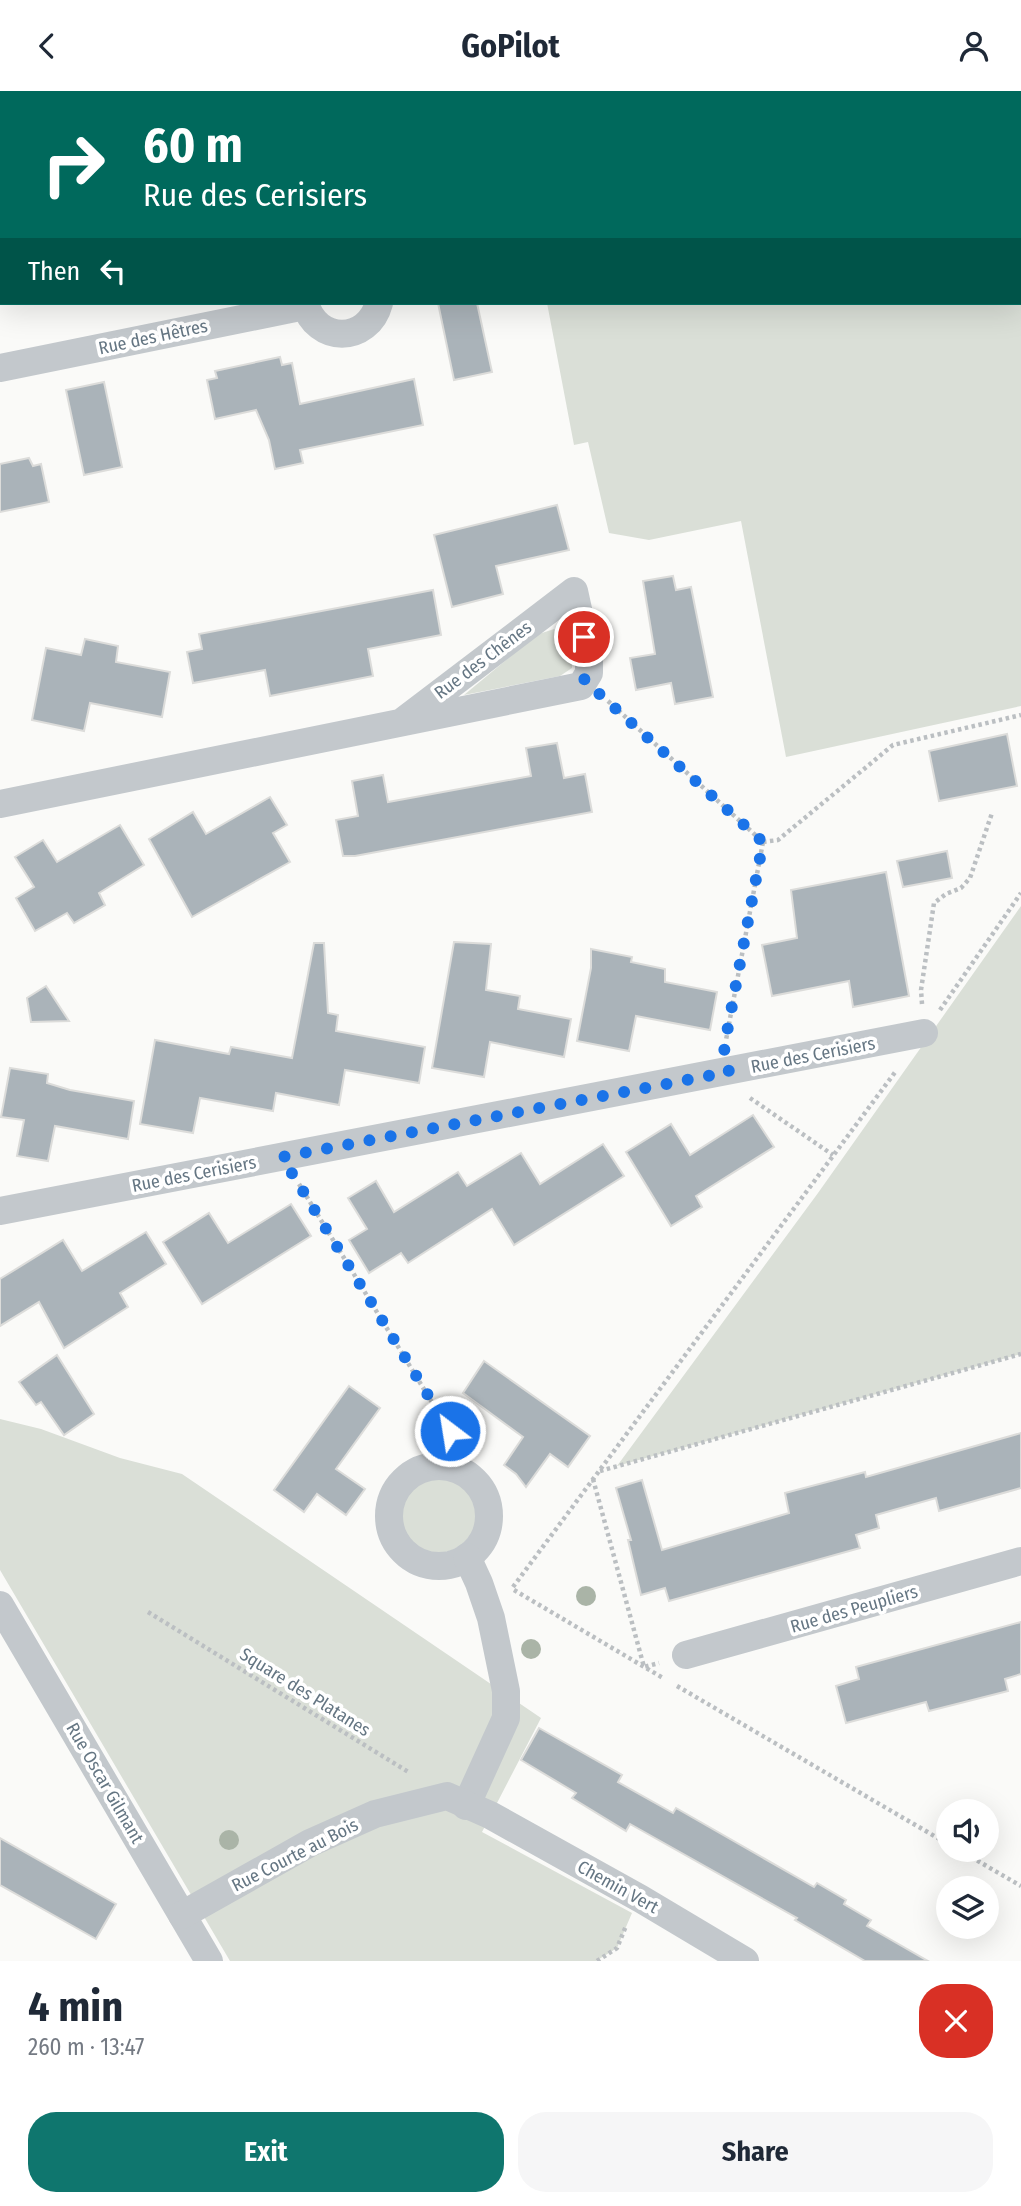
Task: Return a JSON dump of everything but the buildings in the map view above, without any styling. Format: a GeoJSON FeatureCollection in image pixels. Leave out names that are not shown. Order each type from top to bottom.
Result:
{"type":"FeatureCollection","features":[{"type":"Feature","properties":{"kind":"street","name":"Rue des Hêtres"},"geometry":{"type":"LineString","coordinates":[[0,368],[300,305]]}},
{"type":"Feature","properties":{"kind":"street","name":"Rue des Hêtres"},"geometry":{"type":"LineString","coordinates":[[305,305],[319,327],[343,334],[355,332],[366,325],[374,316],[378,305]]}},
{"type":"Feature","properties":{"kind":"street","name":"Rue des Chênes"},"geometry":{"type":"LineString","coordinates":[[0,804],[581,686],[589,673],[589,660],[574,591],[402,722]]}},
{"type":"Feature","properties":{"kind":"street","name":"Rue des Cerisiers"},"geometry":{"type":"LineString","coordinates":[[0,1211],[924,1033]]}},
{"type":"Feature","properties":{"kind":"street"},"geometry":{"type":"LineString","coordinates":[[433,1466],[451,1467],[466,1473],[478,1485],[486,1500],[489,1517],[485,1534],[477,1548],[467,1557],[450,1564],[434,1566],[419,1562],[405,1553],[395,1541],[389,1510],[393,1494],[404,1480],[417,1470],[433,1466]]}},
{"type":"Feature","properties":{"kind":"street"},"geometry":{"type":"LineString","coordinates":[[467,1557],[491,1618],[506,1691],[506,1718],[468,1806]]}},
{"type":"Feature","properties":{"kind":"street","name":"Rue des Peupliers"},"geometry":{"type":"LineString","coordinates":[[686,1655],[1021,1562]]}},
{"type":"Feature","properties":{"kind":"street","name":"Rue Oscar Gilmant"},"geometry":{"type":"LineString","coordinates":[[0,1605],[209,1961]]}},
{"type":"Feature","properties":{"kind":"street","name":"Chemin Vert"},"geometry":{"type":"LineString","coordinates":[[468,1806],[641,1899],[745,1961]]}},
{"type":"Feature","properties":{"kind":"street","name":"Rue Courte au Bois"},"geometry":{"type":"LineString","coordinates":[[182,1915],[321,1838],[375,1814],[468,1806]]}},
{"type":"Feature","properties":{"kind":"path"},"geometry":{"type":"LineString","coordinates":[[584,680],[763,842],[779,840],[893,745],[1021,715]]}},
{"type":"Feature","properties":{"kind":"path"},"geometry":{"type":"LineString","coordinates":[[924,1033],[921,990],[933,903],[961,888],[971,878],[992,813]]}},
{"type":"Feature","properties":{"kind":"path"},"geometry":{"type":"LineString","coordinates":[[763,842],[724,1048],[734,1101],[749,1098],[833,1155]]}},
{"type":"Feature","properties":{"kind":"path"},"geometry":{"type":"LineString","coordinates":[[936,1837],[512,1589],[924,1033],[1021,893]]}},
{"type":"Feature","properties":{"kind":"path"},"geometry":{"type":"LineString","coordinates":[[282,1157],[450,1431],[451,1467]]}},
{"type":"Feature","properties":{"kind":"path"},"geometry":{"type":"LineString","coordinates":[[599,1471],[1021,1354]]}},
{"type":"Feature","properties":{"kind":"path"},"geometry":{"type":"LineString","coordinates":[[593,1479],[644,1667]]}},
{"type":"Feature","properties":{"kind":"path","name":"Square des Platanes"},"geometry":{"type":"LineString","coordinates":[[148,1612],[468,1806]]}},
{"type":"Feature","properties":{"kind":"path"},"geometry":{"type":"LineString","coordinates":[[644,1667],[686,1655]]}},
{"type":"Feature","properties":{"kind":"path"},"geometry":{"type":"LineString","coordinates":[[980,1862],[1021,1886]]}},
{"type":"Feature","properties":{"kind":"path"},"geometry":{"type":"LineString","coordinates":[[597,1961],[617,1948],[641,1899]]}},
{"type":"Feature","properties":{"kind":"shaded area"},"geometry":{"type":"Polygon","coordinates":[[[547,305],[1021,305],[1021,706],[786,757],[741,521],[649,540],[609,533],[588,442],[574,445],[547,305]]]}},
{"type":"Feature","properties":{"kind":"shaded area"},"geometry":{"type":"Polygon","coordinates":[[[554,629],[572,651],[572,668],[560,676],[464,695],[536,635],[554,629]]]}},
{"type":"Feature","properties":{"kind":"shaded area"},"geometry":{"type":"Polygon","coordinates":[[[1021,906],[1021,1354],[617,1466],[818,1193],[1021,906]]]}},
{"type":"Feature","properties":{"kind":"shaded area"},"geometry":{"type":"Polygon","coordinates":[[[0,1419],[41,1429],[120,1458],[182,1474],[541,1718],[482,1832],[632,1913],[617,1948],[596,1961],[230,1961],[0,1570],[0,1419]]]}},
{"type":"Feature","properties":{"kind":"shaded area"},"geometry":{"type":"Polygon","coordinates":[[[437,1473],[452,1476],[465,1485],[474,1498],[477,1513],[474,1528],[465,1541],[452,1550],[437,1553],[422,1550],[409,1541],[400,1528],[397,1513],[400,1498],[409,1485],[422,1476],[437,1473]]]}},
{"type":"Feature","properties":{"kind":"route"},"geometry":{"type":"LineString","coordinates":[[450,1431],[282,1157],[729,1072],[724,1048],[763,842],[584,680],[589,673],[584,637]]}}]}
